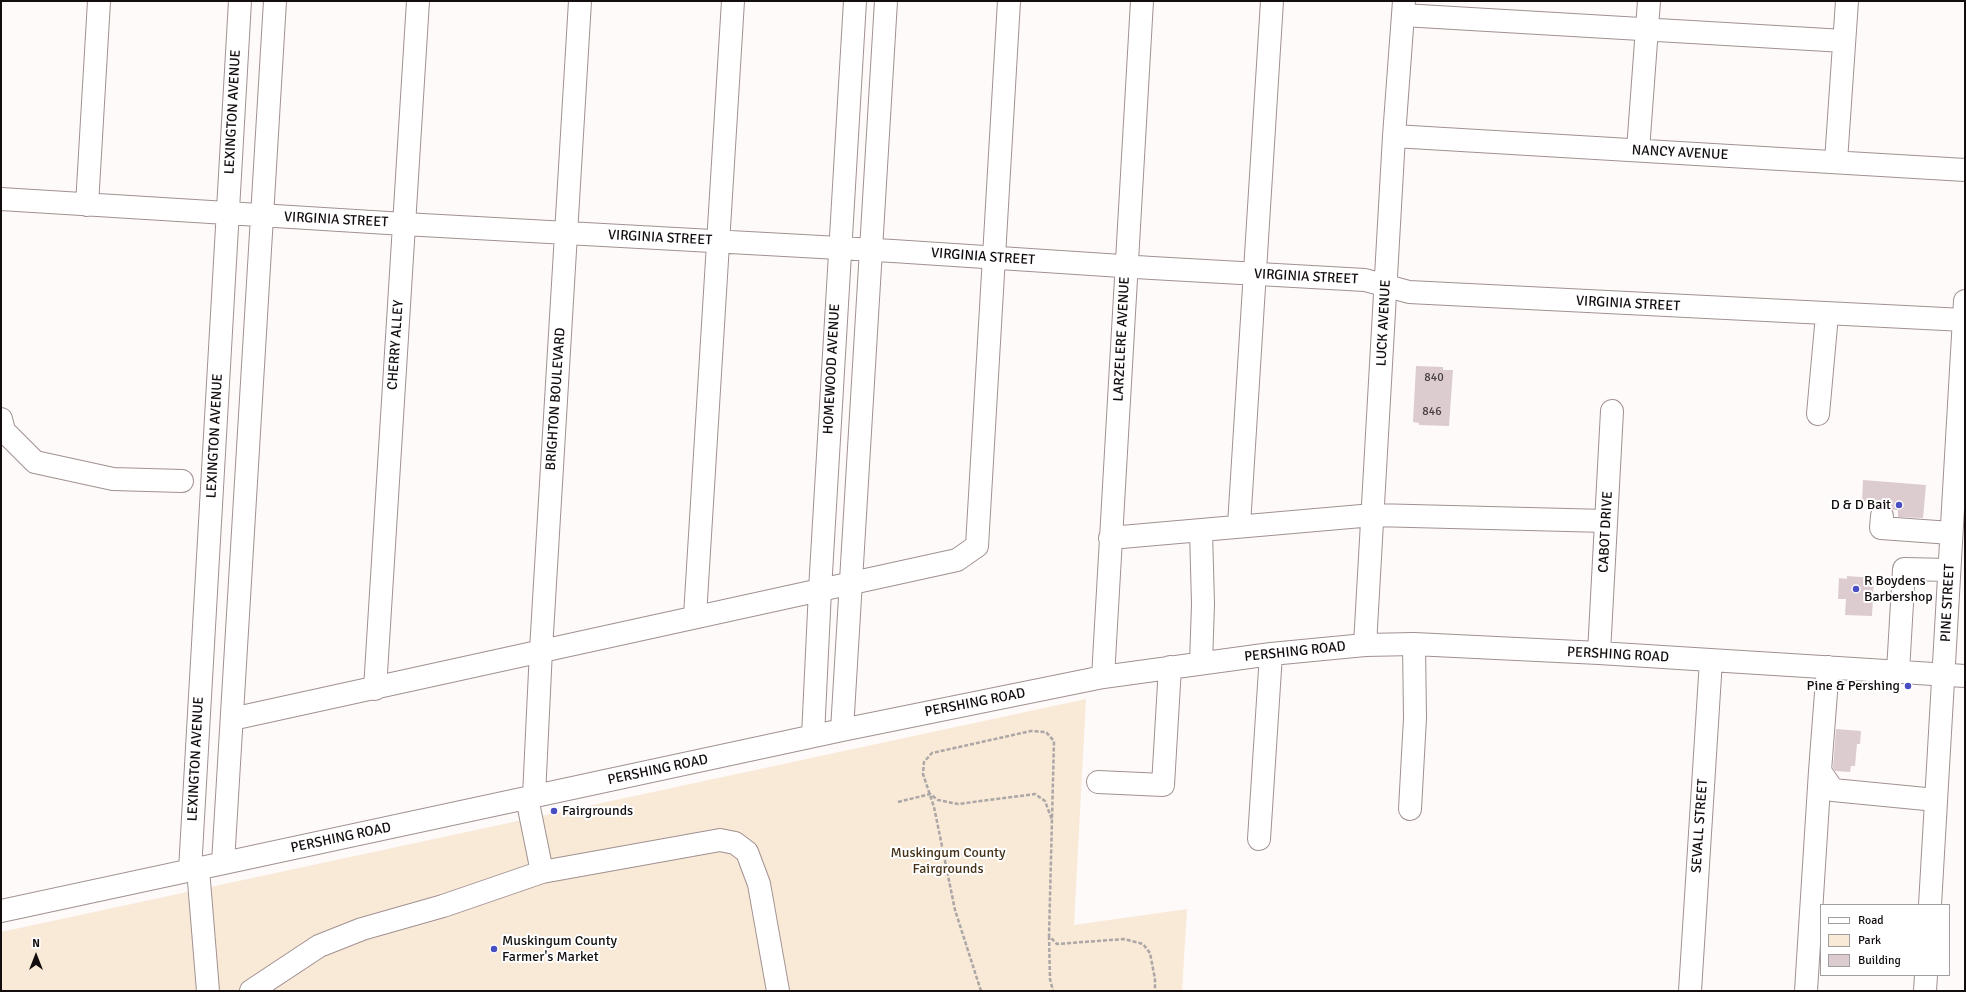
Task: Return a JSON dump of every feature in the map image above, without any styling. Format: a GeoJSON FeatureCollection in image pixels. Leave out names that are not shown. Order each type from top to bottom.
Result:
{"type":"FeatureCollection","features":[{"type":"Feature","properties":{"kind":"street"},"geometry":{"type":"LineString","coordinates":[[87,205],[98,1]]}},
{"type":"Feature","properties":{"kind":"street","name":"LEXINGTON AVENUE"},"geometry":{"type":"LineString","coordinates":[[208,991],[194,870],[240,1]]}},
{"type":"Feature","properties":{"kind":"street"},"geometry":{"type":"LineString","coordinates":[[223,863],[275,1]]}},
{"type":"Feature","properties":{"kind":"street","name":"CHERRY ALLEY"},"geometry":{"type":"LineString","coordinates":[[375,689],[418,1]]}},
{"type":"Feature","properties":{"kind":"street","name":"BRIGHTON BOULEVARD"},"geometry":{"type":"LineString","coordinates":[[542,872],[531,797],[580,1]]}},
{"type":"Feature","properties":{"kind":"street"},"geometry":{"type":"LineString","coordinates":[[695,616],[733,1]]}},
{"type":"Feature","properties":{"kind":"street","name":"HOMEWOOD AVENUE"},"geometry":{"type":"LineString","coordinates":[[813,736],[839,248],[855,1]]}},
{"type":"Feature","properties":{"kind":"street"},"geometry":{"type":"LineString","coordinates":[[842,730],[886,1]]}},
{"type":"Feature","properties":{"kind":"street"},"geometry":{"type":"LineString","coordinates":[[232,719],[375,689],[541,650],[956,560],[977,546],[1009,1]]}},
{"type":"Feature","properties":{"kind":"street","name":"LARZELERE AVENUE"},"geometry":{"type":"LineString","coordinates":[[1103,677],[1142,1]]}},
{"type":"Feature","properties":{"kind":"street"},"geometry":{"type":"LineString","coordinates":[[1239,525],[1272,1]]}},
{"type":"Feature","properties":{"kind":"street"},"geometry":{"type":"LineString","coordinates":[[1638,150],[1649,1]]}},
{"type":"Feature","properties":{"kind":"street"},"geometry":{"type":"LineString","coordinates":[[1836,161],[1847,1]]}},
{"type":"Feature","properties":{"kind":"street"},"geometry":{"type":"LineString","coordinates":[[1404,8],[1647,30],[1844,41]]}},
{"type":"Feature","properties":{"kind":"street","name":"LUCK AVENUE"},"geometry":{"type":"LineString","coordinates":[[1365,645],[1394,136],[1404,8]]}},
{"type":"Feature","properties":{"kind":"street","name":"NANCY AVENUE"},"geometry":{"type":"LineString","coordinates":[[1394,136],[1836,161],[1965,170]]}},
{"type":"Feature","properties":{"kind":"street","name":"VIRGINIA STREET"},"geometry":{"type":"LineString","coordinates":[[1,199],[263,216],[994,257],[1126,267],[1365,280],[1386,287],[1409,292],[1827,315],[1964,311]]}},
{"type":"Feature","properties":{"kind":"street","name":"PINE STREET"},"geometry":{"type":"LineString","coordinates":[[1930,904],[1949,570],[1962,417],[1964,311]]}},
{"type":"Feature","properties":{"kind":"street"},"geometry":{"type":"LineString","coordinates":[[1818,414],[1827,315]]}},
{"type":"Feature","properties":{"kind":"street","name":"CABOT DRIVE"},"geometry":{"type":"LineString","coordinates":[[1599,653],[1612,411]]}},
{"type":"Feature","properties":{"kind":"street"},"geometry":{"type":"LineString","coordinates":[[1,420],[4,431],[35,462],[113,479],[182,482]]}},
{"type":"Feature","properties":{"kind":"street"},"geometry":{"type":"LineString","coordinates":[[1110,538],[1202,531],[1239,525],[1373,515],[1606,521]]}},
{"type":"Feature","properties":{"kind":"street"},"geometry":{"type":"LineString","coordinates":[[1882,516],[1882,528],[1952,534]]}},
{"type":"Feature","properties":{"kind":"street"},"geometry":{"type":"LineString","coordinates":[[1201,663],[1203,604],[1202,531]]}},
{"type":"Feature","properties":{"kind":"street"},"geometry":{"type":"LineString","coordinates":[[1898,671],[1904,569],[1949,570]]}},
{"type":"Feature","properties":{"kind":"street"},"geometry":{"type":"LineString","coordinates":[[1410,810],[1415,718],[1414,644]]}},
{"type":"Feature","properties":{"kind":"street","name":"PERSHING ROAD"},"geometry":{"type":"LineString","coordinates":[[1,911],[813,736],[1103,677],[1271,654],[1365,645],[1414,644],[1599,653],[1965,676]]}},
{"type":"Feature","properties":{"kind":"street"},"geometry":{"type":"LineString","coordinates":[[1259,839],[1271,654]]}},
{"type":"Feature","properties":{"kind":"street","name":"SEVALL STREET"},"geometry":{"type":"LineString","coordinates":[[1690,991],[1711,660]]}},
{"type":"Feature","properties":{"kind":"street"},"geometry":{"type":"LineString","coordinates":[[1098,782],[1163,785],[1170,667]]}},
{"type":"Feature","properties":{"kind":"street"},"geometry":{"type":"LineString","coordinates":[[1806,991],[1828,667]]}},
{"type":"Feature","properties":{"kind":"street"},"geometry":{"type":"LineString","coordinates":[[1820,771],[1833,790],[1936,800]]}},
{"type":"Feature","properties":{"kind":"street"},"geometry":{"type":"LineString","coordinates":[[251,991],[319,946],[362,929],[443,906],[542,872],[720,840],[735,843],[747,852],[759,884],[778,991]]}},
{"type":"Feature","properties":{"kind":"street"},"geometry":{"type":"LineString","coordinates":[[1925,991],[1926,976]]}},
{"type":"Feature","properties":{"kind":"path"},"geometry":{"type":"LineString","coordinates":[[981,991],[955,910],[934,807],[923,774],[924,762],[932,753],[1031,731],[1046,732],[1054,741],[1049,936],[1050,979],[1053,991]]}},
{"type":"Feature","properties":{"kind":"path"},"geometry":{"type":"LineString","coordinates":[[898,802],[930,794]]}},
{"type":"Feature","properties":{"kind":"path"},"geometry":{"type":"LineString","coordinates":[[930,794],[938,800],[958,804],[1035,794],[1045,800],[1052,823]]}},
{"type":"Feature","properties":{"kind":"path"},"geometry":{"type":"LineString","coordinates":[[1049,936],[1058,944],[1124,939],[1142,944],[1150,953],[1155,979],[1155,991]]}},
{"type":"Feature","properties":{"kind":"green space","name":"Muskingum County Fairgrounds"},"geometry":{"type":"Polygon","coordinates":[[[1086,699],[1074,925],[1187,909],[1182,991],[1,991],[1,932],[1086,699]]]}},
{"type":"Feature","properties":{"kind":"building"},"geometry":{"type":"Polygon","coordinates":[[[1416,366],[1443,367],[1443,370],[1453,370],[1449,426],[1419,425],[1419,423],[1413,422],[1416,366]]]}},
{"type":"Feature","properties":{"kind":"building","name":"D & D Bait"},"geometry":{"type":"Polygon","coordinates":[[[1863,480],[1926,485],[1923,518],[1898,517],[1898,510],[1892,510],[1889,506],[1883,504],[1874,507],[1874,502],[1862,501],[1863,480]]]}},
{"type":"Feature","properties":{"kind":"building","name":"R Boydens Barbershop"},"geometry":{"type":"Polygon","coordinates":[[[1847,576],[1874,578],[1872,616],[1845,615],[1846,599],[1838,599],[1839,578],[1847,579],[1847,576]]]}},
{"type":"Feature","properties":{"kind":"building"},"geometry":{"type":"Polygon","coordinates":[[[1836,729],[1861,731],[1860,744],[1857,744],[1855,766],[1851,766],[1850,772],[1835,771],[1833,768],[1836,729]]]}},
{"type":"Feature","properties":{"kind":"place","name":"D & D Bait"},"geometry":{"type":"Point","coordinates":[1899,505]}},
{"type":"Feature","properties":{"kind":"place","name":"R Boydens Barbershop"},"geometry":{"type":"Point","coordinates":[1856,589]}},
{"type":"Feature","properties":{"kind":"place","name":"Pine & Pershing"},"geometry":{"type":"Point","coordinates":[1908,686]}},
{"type":"Feature","properties":{"kind":"place","name":"Fairgrounds"},"geometry":{"type":"Point","coordinates":[554,811]}},
{"type":"Feature","properties":{"kind":"place","name":"Muskingum County Farmer's Market"},"geometry":{"type":"Point","coordinates":[494,949]}}]}
